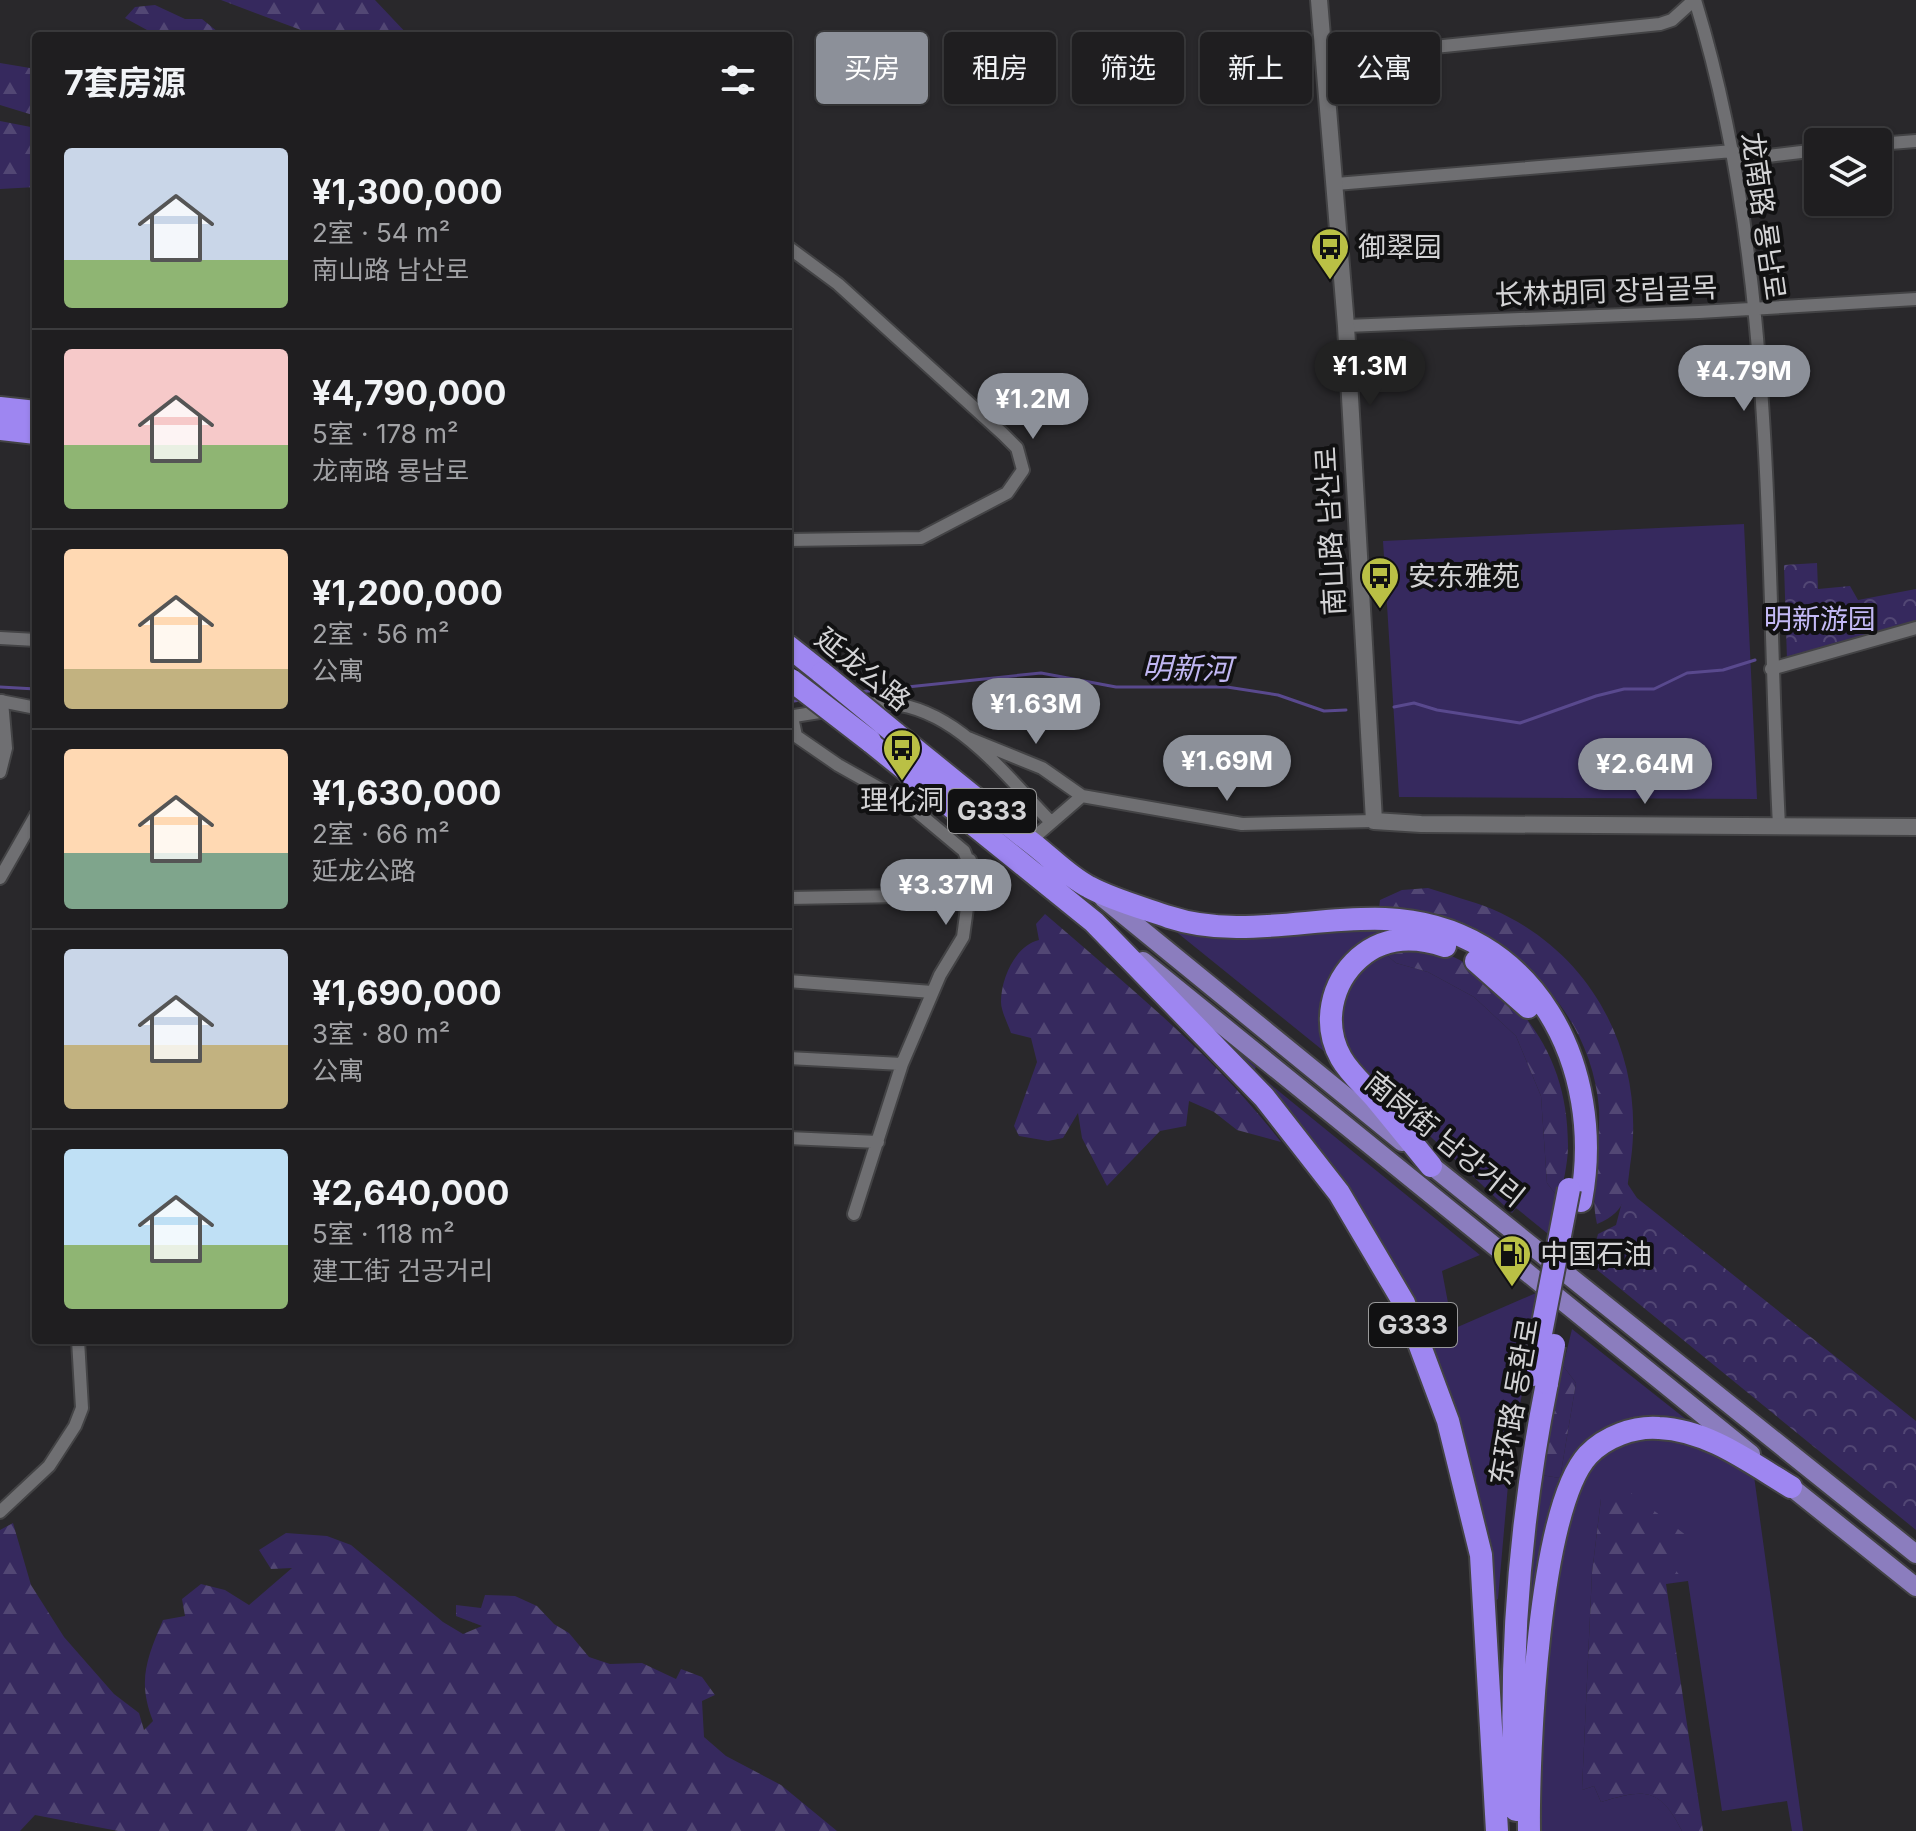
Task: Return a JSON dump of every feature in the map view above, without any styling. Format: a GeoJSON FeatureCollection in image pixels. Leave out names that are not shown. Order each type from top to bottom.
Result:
{"type":"FeatureCollection","features":[{"type":"Feature","properties":{"kind":"highway"},"geometry":{"type":"LineString","coordinates":[[0,408],[32,412]]}},
{"type":"Feature","properties":{"kind":"highway"},"geometry":{"type":"LineString","coordinates":[[0,429],[32,433]]}},
{"type":"Feature","properties":{"kind":"highway","name":"延龙公路"},"geometry":{"type":"LineString","coordinates":[[792,649],[1089,887]]}},
{"type":"Feature","properties":{"kind":"highway","name":"延龙公路"},"geometry":{"type":"LineString","coordinates":[[792,681],[1094,922]]}},
{"type":"Feature","properties":{"kind":"highway","name":"G333"},"geometry":{"type":"LineString","coordinates":[[1089,887],[1196,923],[1268,926],[1388,919],[1443,931],[1487,952],[1523,979],[1551,1015],[1574,1059],[1586,1126],[1575,1195]]}},
{"type":"Feature","properties":{"kind":"highway","name":"东环路 동환로"},"geometry":{"type":"LineString","coordinates":[[1094,922],[1264,1097],[1307,1149],[1339,1193],[1404,1303],[1448,1421],[1481,1555],[1493,1719],[1497,1831]]}},
{"type":"Feature","properties":{"kind":"highway"},"geometry":{"type":"LineString","coordinates":[[1431,1166],[1341,1058],[1332,1028],[1333,998],[1346,969],[1365,953],[1395,939],[1434,942],[1468,956],[1516,993],[1537,1017],[1566,1077],[1575,1195],[1510,1535],[1500,1679],[1493,1719]]}},
{"type":"Feature","properties":{"kind":"highway","name":"东环路 동환로"},"geometry":{"type":"LineString","coordinates":[[1517,1831],[1513,1768],[1515,1631],[1540,1379]]}},
{"type":"Feature","properties":{"kind":"highway"},"geometry":{"type":"LineString","coordinates":[[1529,1831],[1537,1670],[1552,1555],[1570,1482],[1587,1456],[1603,1443],[1628,1431],[1657,1427],[1675,1429],[1723,1446],[1791,1487]]}},
{"type":"Feature","properties":{"kind":"main road","name":"南岗街 남강거리"},"geometry":{"type":"LineString","coordinates":[[1089,887],[1431,1166],[1916,1554]]}},
{"type":"Feature","properties":{"kind":"main road","name":"南岗街 남강거리"},"geometry":{"type":"LineString","coordinates":[[1094,922],[1916,1587]]}},
{"type":"Feature","properties":{"kind":"street","name":"南山路 남산로"},"geometry":{"type":"LineString","coordinates":[[1319,0],[1346,326],[1374,821]]}},
{"type":"Feature","properties":{"kind":"street"},"geometry":{"type":"LineString","coordinates":[[1326,58],[1660,24],[1672,20],[1694,0]]}},
{"type":"Feature","properties":{"kind":"street","name":"龙南路 룡남로"},"geometry":{"type":"LineString","coordinates":[[1694,0],[1734,156],[1760,366],[1779,826]]}},
{"type":"Feature","properties":{"kind":"street"},"geometry":{"type":"LineString","coordinates":[[1892,143],[1916,141]]}},
{"type":"Feature","properties":{"kind":"street"},"geometry":{"type":"LineString","coordinates":[[1336,184],[1804,151]]}},
{"type":"Feature","properties":{"kind":"street"},"geometry":{"type":"LineString","coordinates":[[792,250],[838,284],[1003,434],[1017,448],[1023,470],[1007,493],[921,538],[792,540]]}},
{"type":"Feature","properties":{"kind":"street","name":"长林胡同 장림골목"},"geometry":{"type":"LineString","coordinates":[[1346,326],[1916,299]]}},
{"type":"Feature","properties":{"kind":"street"},"geometry":{"type":"LineString","coordinates":[[1771,669],[1916,628]]}},
{"type":"Feature","properties":{"kind":"street"},"geometry":{"type":"LineString","coordinates":[[0,638],[32,640]]}},
{"type":"Feature","properties":{"kind":"street"},"geometry":{"type":"LineString","coordinates":[[0,772],[3,749],[1,701],[32,707]]}},
{"type":"Feature","properties":{"kind":"street"},"geometry":{"type":"LineString","coordinates":[[792,717],[886,701],[903,704],[946,722],[968,738],[1050,821]]}},
{"type":"Feature","properties":{"kind":"street"},"geometry":{"type":"LineString","coordinates":[[792,729],[810,747],[909,805],[954,841],[970,860],[972,871],[963,937],[932,992],[902,1064],[854,1214]]}},
{"type":"Feature","properties":{"kind":"street"},"geometry":{"type":"LineString","coordinates":[[968,738],[1042,768],[1082,796],[1242,824],[1374,821],[1421,824],[1916,827]]}},
{"type":"Feature","properties":{"kind":"street"},"geometry":{"type":"LineString","coordinates":[[909,805],[925,786]]}},
{"type":"Feature","properties":{"kind":"street"},"geometry":{"type":"LineString","coordinates":[[1030,841],[1082,796]]}},
{"type":"Feature","properties":{"kind":"street"},"geometry":{"type":"LineString","coordinates":[[0,878],[32,822]]}},
{"type":"Feature","properties":{"kind":"street"},"geometry":{"type":"LineString","coordinates":[[792,898],[903,896],[932,885],[970,860]]}},
{"type":"Feature","properties":{"kind":"street"},"geometry":{"type":"LineString","coordinates":[[792,981],[932,992]]}},
{"type":"Feature","properties":{"kind":"street"},"geometry":{"type":"LineString","coordinates":[[792,1058],[902,1064]]}},
{"type":"Feature","properties":{"kind":"street"},"geometry":{"type":"LineString","coordinates":[[792,1138],[878,1142]]}},
{"type":"Feature","properties":{"kind":"street"},"geometry":{"type":"LineString","coordinates":[[0,1512],[49,1466],[75,1426],[82,1408],[78,1344]]}},
{"type":"Feature","properties":{"kind":"green space"},"geometry":{"type":"Polygon","coordinates":[[[221,0],[375,0],[405,32],[306,32],[221,0]]]}},
{"type":"Feature","properties":{"kind":"green space"},"geometry":{"type":"Polygon","coordinates":[[[155,5],[185,19],[202,19],[218,32],[147,32],[125,18],[135,7],[155,5]]]}},
{"type":"Feature","properties":{"kind":"green space"},"geometry":{"type":"Polygon","coordinates":[[[0,63],[32,68],[32,115],[0,105],[0,63]]]}},
{"type":"Feature","properties":{"kind":"green space"},"geometry":{"type":"Polygon","coordinates":[[[0,121],[32,127],[32,187],[0,189],[0,121]]]}},
{"type":"Feature","properties":{"kind":"green space"},"geometry":{"type":"Polygon","coordinates":[[[1744,524],[1757,799],[1399,797],[1383,541],[1744,524]]]}},
{"type":"Feature","properties":{"kind":"green space","name":"明新游园"},"geometry":{"type":"Polygon","coordinates":[[[1817,563],[1818,589],[1850,586],[1858,600],[1916,589],[1916,620],[1787,660],[1784,565],[1817,563]]]}},
{"type":"Feature","properties":{"kind":"green space"},"geometry":{"type":"Polygon","coordinates":[[[1428,888],[1492,909],[1527,928],[1558,951],[1584,979],[1604,1011],[1620,1045],[1629,1082],[1633,1120],[1627,1190],[1621,1206],[1608,1219],[1597,1224],[1594,1197],[1599,1108],[1593,1074],[1582,1042],[1566,1013],[1546,987],[1495,944],[1433,916],[1379,909],[1380,900],[1402,890],[1428,888]]]}},
{"type":"Feature","properties":{"kind":"green space"},"geometry":{"type":"Polygon","coordinates":[[[1045,914],[1199,1051],[1281,1142],[1237,1130],[1214,1112],[1189,1101],[1186,1126],[1160,1131],[1107,1186],[1082,1138],[1078,1113],[1063,1138],[1048,1141],[1019,1136],[1014,1126],[1037,1062],[1031,1038],[1011,1033],[1002,1009],[1002,993],[1007,973],[1017,955],[1023,948],[1039,940],[1036,924],[1045,914]]]}},
{"type":"Feature","properties":{"kind":"green space"},"geometry":{"type":"Polygon","coordinates":[[[1390,925],[1392,932],[1346,961],[1331,1057],[1169,926],[1390,925]]]}},
{"type":"Feature","properties":{"kind":"green space"},"geometry":{"type":"Polygon","coordinates":[[[1400,947],[1444,953],[1474,969],[1511,1001],[1539,1037],[1558,1076],[1567,1121],[1568,1152],[1560,1200],[1547,1183],[1541,1096],[1516,1036],[1474,997],[1428,972],[1396,963],[1382,951],[1400,947]]]}},
{"type":"Feature","properties":{"kind":"green space"},"geometry":{"type":"Polygon","coordinates":[[[1382,951],[1396,963],[1428,972],[1474,997],[1516,1036],[1541,1096],[1547,1183],[1560,1200],[1553,1238],[1516,1208],[1512,1213],[1354,1065],[1340,1034],[1346,982],[1382,951]]]}},
{"type":"Feature","properties":{"kind":"green space"},"geometry":{"type":"Polygon","coordinates":[[[1208,1031],[1217,1032],[1256,1067],[1254,1071],[1480,1255],[1442,1271],[1453,1329],[1536,1293],[1541,1296],[1511,1451],[1498,1599],[1492,1603],[1410,1299],[1208,1031]]]}},
{"type":"Feature","properties":{"kind":"green space"},"geometry":{"type":"Polygon","coordinates":[[[1627,1183],[1637,1198],[1916,1421],[1916,1530],[1590,1264],[1598,1234],[1616,1225],[1627,1183]]]}},
{"type":"Feature","properties":{"kind":"green space"},"geometry":{"type":"Polygon","coordinates":[[[1572,1329],[1697,1428],[1651,1419],[1566,1472],[1545,1525],[1522,1713],[1531,1550],[1541,1475],[1560,1478],[1576,1383],[1563,1366],[1572,1329]]]}},
{"type":"Feature","properties":{"kind":"green space"},"geometry":{"type":"Polygon","coordinates":[[[1563,1366],[1576,1383],[1560,1478],[1541,1475],[1563,1366]]]}},
{"type":"Feature","properties":{"kind":"green space"},"geometry":{"type":"Polygon","coordinates":[[[1658,1437],[1706,1447],[1754,1476],[1803,1831],[1792,1831],[1787,1801],[1722,1811],[1688,1581],[1666,1584],[1675,1560],[1601,1499],[1592,1573],[1582,1790],[1594,1786],[1601,1802],[1629,1795],[1650,1795],[1666,1806],[1682,1831],[1534,1831],[1539,1704],[1570,1492],[1603,1453],[1641,1438],[1658,1437]]]}},
{"type":"Feature","properties":{"kind":"green space"},"geometry":{"type":"Polygon","coordinates":[[[1631,1493],[1687,1536],[1673,1567],[1681,1577],[1666,1584],[1703,1831],[1682,1831],[1666,1806],[1649,1795],[1629,1795],[1601,1802],[1594,1786],[1582,1790],[1592,1573],[1601,1499],[1631,1493]]]}},
{"type":"Feature","properties":{"kind":"green space"},"geometry":{"type":"Polygon","coordinates":[[[13,1523],[31,1585],[64,1637],[114,1694],[139,1713],[144,1730],[153,1721],[145,1681],[152,1646],[163,1620],[185,1616],[182,1599],[201,1584],[225,1590],[249,1605],[292,1568],[271,1569],[259,1550],[286,1533],[327,1536],[351,1545],[443,1622],[463,1634],[482,1626],[456,1616],[456,1605],[481,1608],[485,1595],[515,1596],[537,1606],[554,1624],[569,1633],[589,1657],[610,1664],[642,1663],[676,1679],[681,1669],[702,1677],[715,1695],[702,1701],[704,1737],[726,1756],[781,1785],[837,1831],[118,1831],[35,1815],[20,1831],[0,1831],[0,1530],[13,1523]]]}},
{"type":"Feature","properties":{"kind":"waterway","name":"明新河"},"geometry":{"type":"LineString","coordinates":[[1394,707],[1414,703],[1437,710],[1520,723],[1596,696],[1624,689],[1654,689],[1687,673],[1723,670],[1755,660]]}},
{"type":"Feature","properties":{"kind":"waterway","name":"明新河"},"geometry":{"type":"LineString","coordinates":[[859,692],[1041,673],[1116,687],[1227,687],[1278,695],[1324,711],[1346,710]]}},
{"type":"Feature","properties":{"kind":"waterway","name":"明新河"},"geometry":{"type":"LineString","coordinates":[[0,687],[32,689]]}},
{"type":"Feature","properties":{"kind":"waterway","name":"明新河"},"geometry":{"type":"LineString","coordinates":[[792,701],[800,700]]}},
{"type":"Feature","properties":{"kind":"place","name":"御翠园"},"geometry":{"type":"Point","coordinates":[1330,281]}},
{"type":"Feature","properties":{"kind":"place","name":"安东雅苑"},"geometry":{"type":"Point","coordinates":[1380,610]}},
{"type":"Feature","properties":{"kind":"place","name":"理化洞"},"geometry":{"type":"Point","coordinates":[902,782]}},
{"type":"Feature","properties":{"kind":"place","name":"中国石油"},"geometry":{"type":"Point","coordinates":[1512,1288]}}]}
